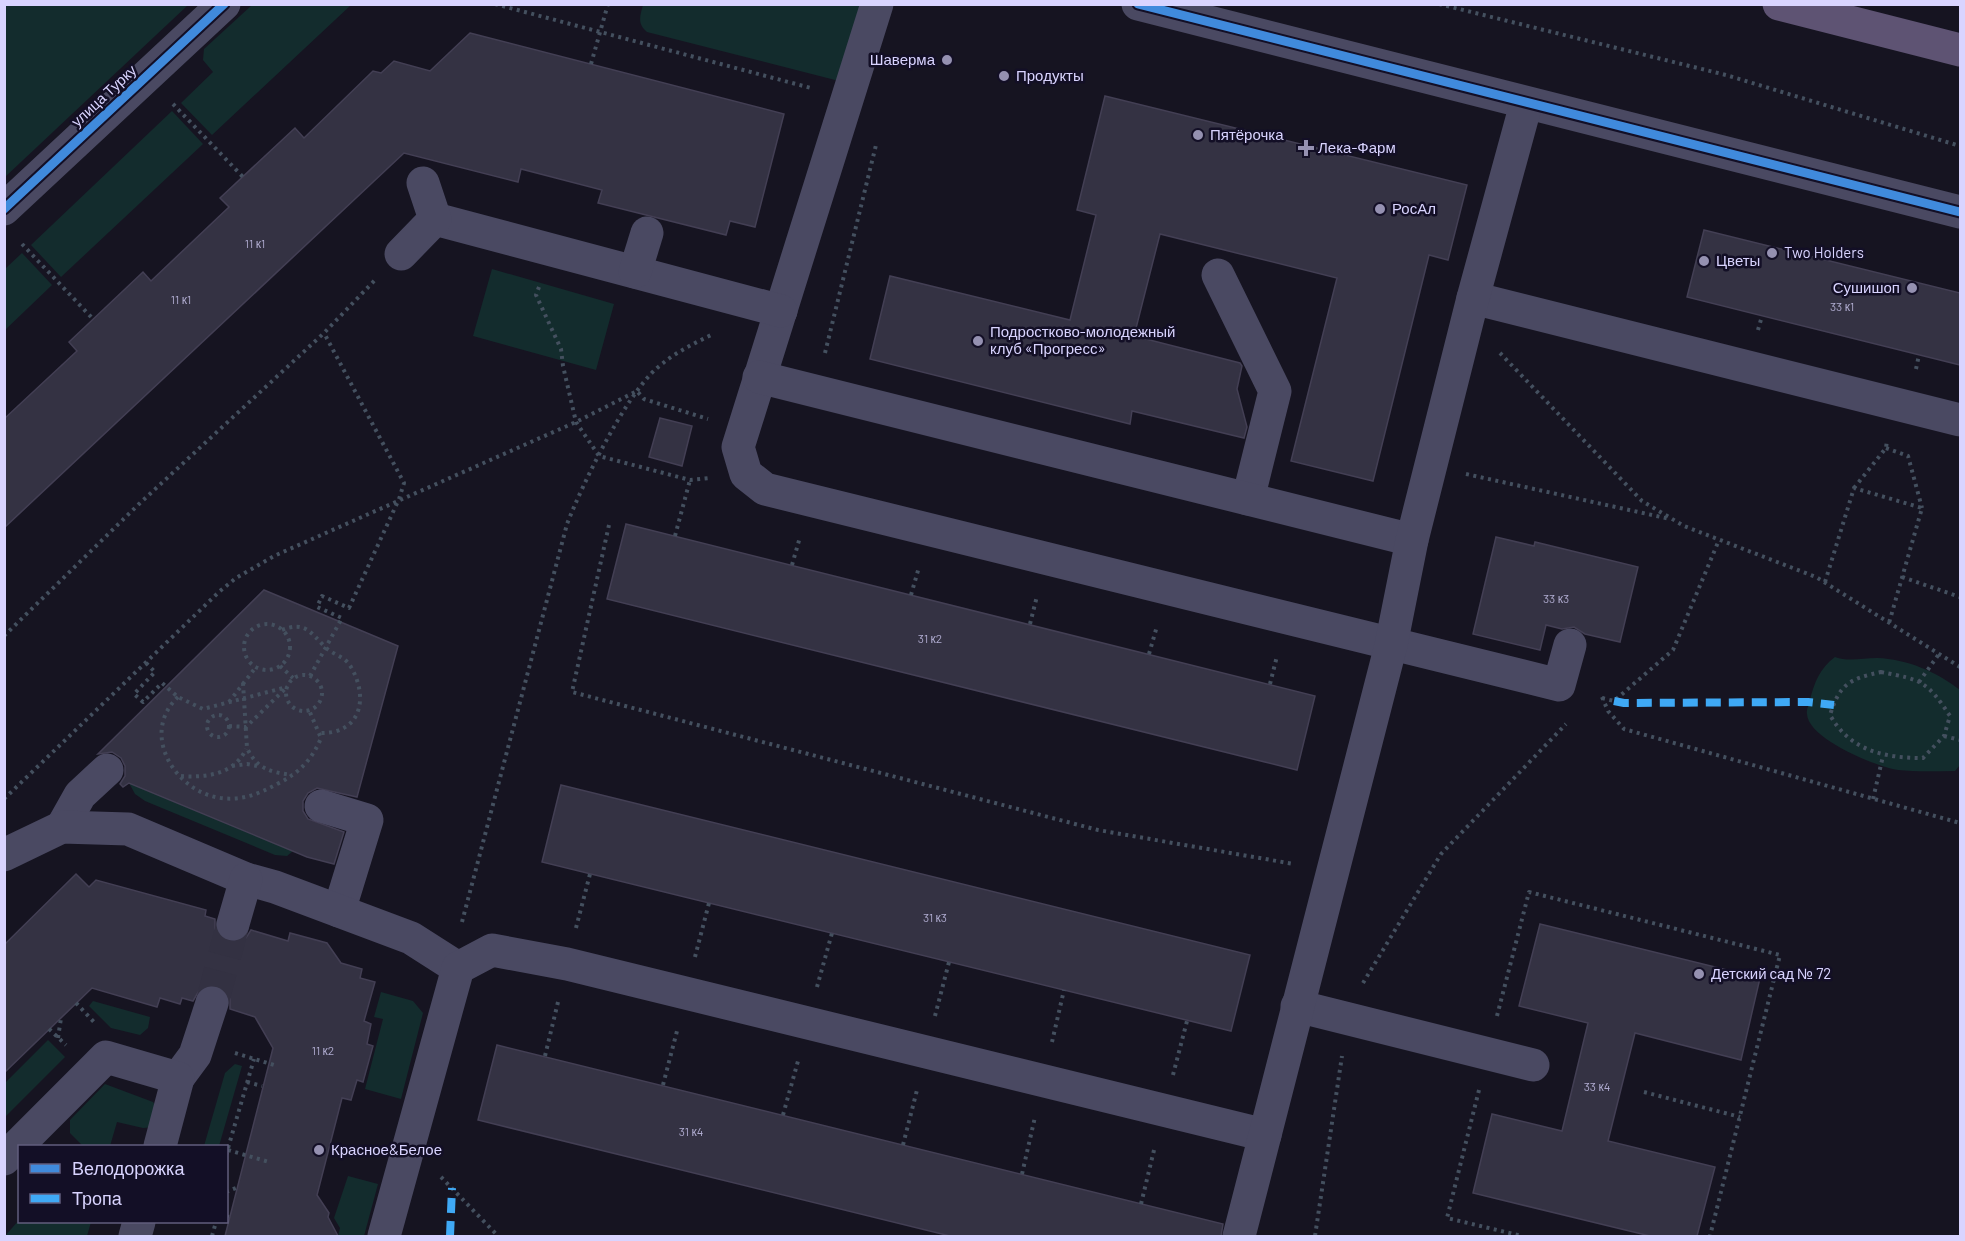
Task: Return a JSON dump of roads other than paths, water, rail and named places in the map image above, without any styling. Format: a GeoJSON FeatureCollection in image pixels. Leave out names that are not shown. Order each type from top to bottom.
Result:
{"type":"FeatureCollection","features":[{"type":"Feature","properties":{"kind":"main road"},"geometry":{"type":"LineString","coordinates":[[1779,4],[1960,50]]}},
{"type":"Feature","properties":{"kind":"street","name":"улица Турку"},"geometry":{"type":"LineString","coordinates":[[4,209],[224,4]]}},
{"type":"Feature","properties":{"kind":"street"},"geometry":{"type":"LineString","coordinates":[[876,4],[738,447],[746,474],[765,489],[1558,685],[1570,645]]}},
{"type":"Feature","properties":{"kind":"street"},"geometry":{"type":"LineString","coordinates":[[1138,4],[1960,212]]}},
{"type":"Feature","properties":{"kind":"street"},"geometry":{"type":"LineString","coordinates":[[1239,1236],[1391,645],[1413,540],[1473,298],[1526,104]]}},
{"type":"Feature","properties":{"kind":"street"},"geometry":{"type":"LineString","coordinates":[[423,183],[435,219]]}},
{"type":"Feature","properties":{"kind":"street"},"geometry":{"type":"LineString","coordinates":[[435,219],[781,311]]}},
{"type":"Feature","properties":{"kind":"street"},"geometry":{"type":"LineString","coordinates":[[401,254],[435,219]]}},
{"type":"Feature","properties":{"kind":"street"},"geometry":{"type":"LineString","coordinates":[[635,272],[647,233]]}},
{"type":"Feature","properties":{"kind":"street"},"geometry":{"type":"LineString","coordinates":[[1218,274],[1275,391],[1248,499]]}},
{"type":"Feature","properties":{"kind":"street"},"geometry":{"type":"LineString","coordinates":[[1473,298],[1960,420]]}},
{"type":"Feature","properties":{"kind":"street"},"geometry":{"type":"LineString","coordinates":[[759,377],[1413,540]]}},
{"type":"Feature","properties":{"kind":"street"},"geometry":{"type":"LineString","coordinates":[[62,827],[80,795],[107,770]]}},
{"type":"Feature","properties":{"kind":"street"},"geometry":{"type":"LineString","coordinates":[[321,806],[367,820],[339,911]]}},
{"type":"Feature","properties":{"kind":"street"},"geometry":{"type":"LineString","coordinates":[[4,855],[62,827],[128,829],[246,879],[275,887],[411,938],[458,968]]}},
{"type":"Feature","properties":{"kind":"street"},"geometry":{"type":"LineString","coordinates":[[233,924],[246,879]]}},
{"type":"Feature","properties":{"kind":"street"},"geometry":{"type":"LineString","coordinates":[[384,1236],[458,968],[492,950],[567,964],[1265,1135]]}},
{"type":"Feature","properties":{"kind":"street"},"geometry":{"type":"LineString","coordinates":[[160,1145],[178,1078],[195,1055],[213,1003]]}},
{"type":"Feature","properties":{"kind":"street"},"geometry":{"type":"LineString","coordinates":[[1297,1006],[1533,1065]]}},
{"type":"Feature","properties":{"kind":"street"},"geometry":{"type":"LineString","coordinates":[[4,1159],[106,1057],[178,1078]]}},
{"type":"Feature","properties":{"kind":"tunnel"},"geometry":{"type":"LineString","coordinates":[[212,1003],[233,924]]}},
{"type":"Feature","properties":{"kind":"place","name":"Шаверма"},"geometry":{"type":"Point","coordinates":[947,60]}},
{"type":"Feature","properties":{"kind":"place","name":"Продукты"},"geometry":{"type":"Point","coordinates":[1004,76]}},
{"type":"Feature","properties":{"kind":"place","name":"Пятёрочка"},"geometry":{"type":"Point","coordinates":[1198,135]}},
{"type":"Feature","properties":{"kind":"place","name":"Лека-Фарм"},"geometry":{"type":"Point","coordinates":[1306,148]}},
{"type":"Feature","properties":{"kind":"place","name":"РосАл"},"geometry":{"type":"Point","coordinates":[1380,209]}},
{"type":"Feature","properties":{"kind":"place","name":"Two Holders"},"geometry":{"type":"Point","coordinates":[1772,253]}},
{"type":"Feature","properties":{"kind":"place","name":"Цветы"},"geometry":{"type":"Point","coordinates":[1704,261]}},
{"type":"Feature","properties":{"kind":"place","name":"Сушишоп"},"geometry":{"type":"Point","coordinates":[1912,288]}},
{"type":"Feature","properties":{"kind":"place","name":"Подростково-молодежный клуб «Прогресс»"},"geometry":{"type":"Point","coordinates":[978,341]}},
{"type":"Feature","properties":{"kind":"place","name":"Детский сад № 72"},"geometry":{"type":"Point","coordinates":[1699,974]}},
{"type":"Feature","properties":{"kind":"place","name":"Красное&Белое"},"geometry":{"type":"Point","coordinates":[319,1150]}}]}
